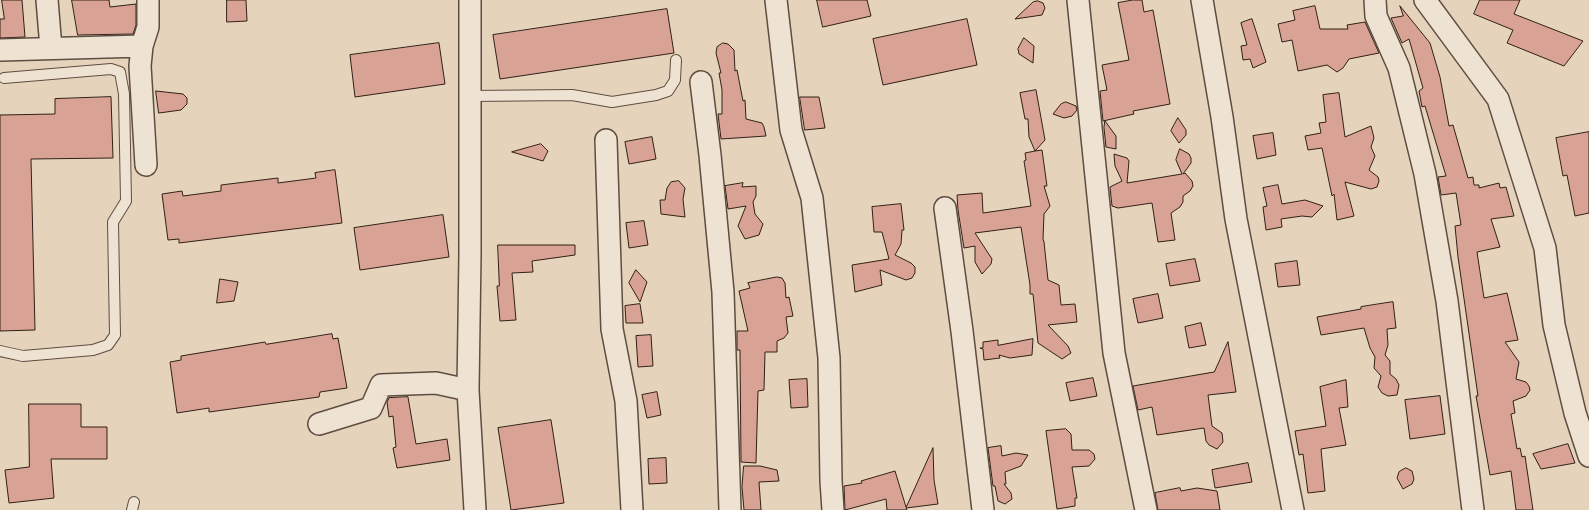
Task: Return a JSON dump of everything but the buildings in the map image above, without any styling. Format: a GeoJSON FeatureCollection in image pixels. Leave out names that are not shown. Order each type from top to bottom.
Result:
{"type":"FeatureCollection","features":[{"type":"Feature","properties":{"kind":"street"},"geometry":{"type":"LineString","coordinates":[[46,0],[51,48]]}},
{"type":"Feature","properties":{"kind":"street"},"geometry":{"type":"LineString","coordinates":[[146,165],[140,66],[142,46],[148,27],[148,0]]}},
{"type":"Feature","properties":{"kind":"street"},"geometry":{"type":"LineString","coordinates":[[470,0],[468,390],[475,510]]}},
{"type":"Feature","properties":{"kind":"street"},"geometry":{"type":"LineString","coordinates":[[776,0],[790,130],[812,198],[829,358],[833,510]]}},
{"type":"Feature","properties":{"kind":"street"},"geometry":{"type":"LineString","coordinates":[[1078,0],[1114,353],[1146,510]]}},
{"type":"Feature","properties":{"kind":"street"},"geometry":{"type":"LineString","coordinates":[[1202,0],[1222,117],[1236,219],[1293,510]]}},
{"type":"Feature","properties":{"kind":"street"},"geometry":{"type":"LineString","coordinates":[[1375,0],[1376,16],[1399,68],[1425,174],[1447,301],[1473,510]]}},
{"type":"Feature","properties":{"kind":"street"},"geometry":{"type":"LineString","coordinates":[[1425,0],[1498,99],[1545,248],[1554,325],[1575,413],[1589,456]]}},
{"type":"Feature","properties":{"kind":"street"},"geometry":{"type":"LineString","coordinates":[[0,50],[142,46]]}},
{"type":"Feature","properties":{"kind":"street"},"geometry":{"type":"LineString","coordinates":[[701,82],[723,292],[730,510]]}},
{"type":"Feature","properties":{"kind":"street"},"geometry":{"type":"LineString","coordinates":[[606,140],[612,329],[626,401],[632,510]]}},
{"type":"Feature","properties":{"kind":"street"},"geometry":{"type":"LineString","coordinates":[[944,208],[962,331],[983,510]]}},
{"type":"Feature","properties":{"kind":"street"},"geometry":{"type":"LineString","coordinates":[[320,424],[371,408],[381,385],[436,383],[468,390]]}},
{"type":"Feature","properties":{"kind":"lane"},"geometry":{"type":"LineString","coordinates":[[470,96],[572,95],[612,102],[656,95],[668,91],[675,80],[676,60]]}},
{"type":"Feature","properties":{"kind":"lane"},"geometry":{"type":"LineString","coordinates":[[0,351],[23,356],[92,350],[108,344],[115,334],[114,222],[126,201],[124,94],[120,72],[111,69],[4,78]]}}]}
